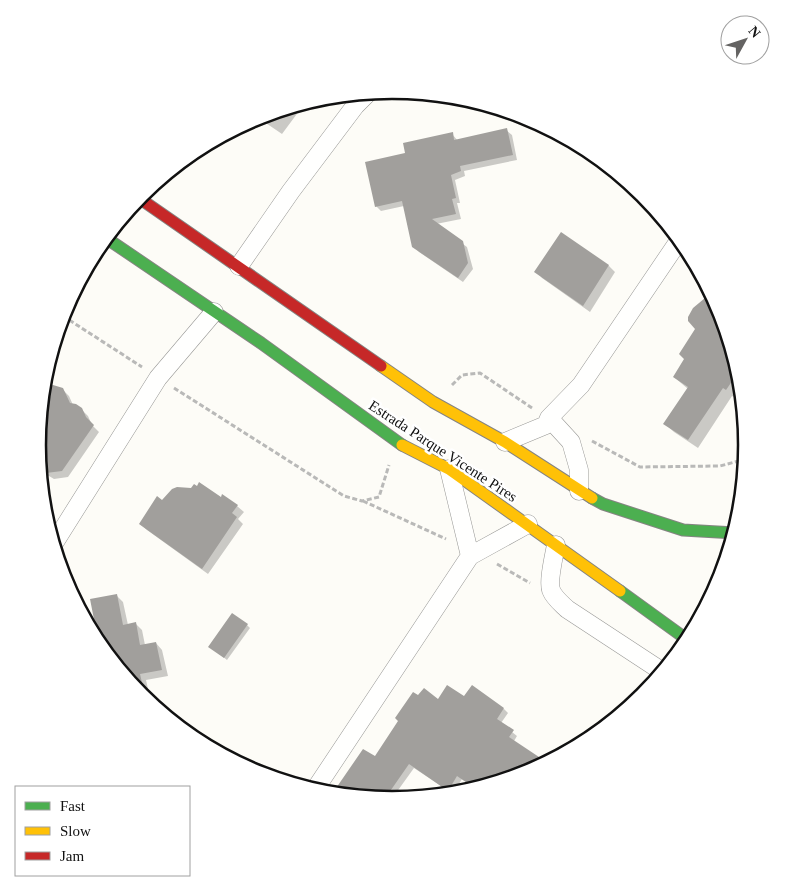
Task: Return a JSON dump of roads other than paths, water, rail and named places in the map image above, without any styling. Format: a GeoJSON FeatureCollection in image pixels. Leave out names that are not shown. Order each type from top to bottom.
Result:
{"type":"FeatureCollection","features":[{"type":"Feature","properties":{"kind":"main road"},"geometry":{"type":"LineString","coordinates":[[146,203],[433,402],[505,442],[579,491],[604,504],[683,530],[728,533]]}},
{"type":"Feature","properties":{"kind":"main road","name":"Estrada Parque Vicente Pires"},"geometry":{"type":"LineString","coordinates":[[113,243],[261,343],[396,442],[449,469],[681,636]]}},
{"type":"Feature","properties":{"kind":"street"},"geometry":{"type":"LineString","coordinates":[[239,266],[360,101]]}},
{"type":"Feature","properties":{"kind":"street"},"geometry":{"type":"LineString","coordinates":[[505,442],[546,425],[549,418],[581,384],[675,246]]}},
{"type":"Feature","properties":{"kind":"street"},"geometry":{"type":"LineString","coordinates":[[59,537],[158,378],[214,312]]}},
{"type":"Feature","properties":{"kind":"street"},"geometry":{"type":"LineString","coordinates":[[549,418],[571,442],[579,470],[579,491]]}},
{"type":"Feature","properties":{"kind":"street"},"geometry":{"type":"LineString","coordinates":[[449,469],[471,552]]}},
{"type":"Feature","properties":{"kind":"street"},"geometry":{"type":"LineString","coordinates":[[319,784],[471,552],[528,524]]}},
{"type":"Feature","properties":{"kind":"street"},"geometry":{"type":"LineString","coordinates":[[556,545],[551,590],[557,599],[567,609],[657,668]]}}]}
